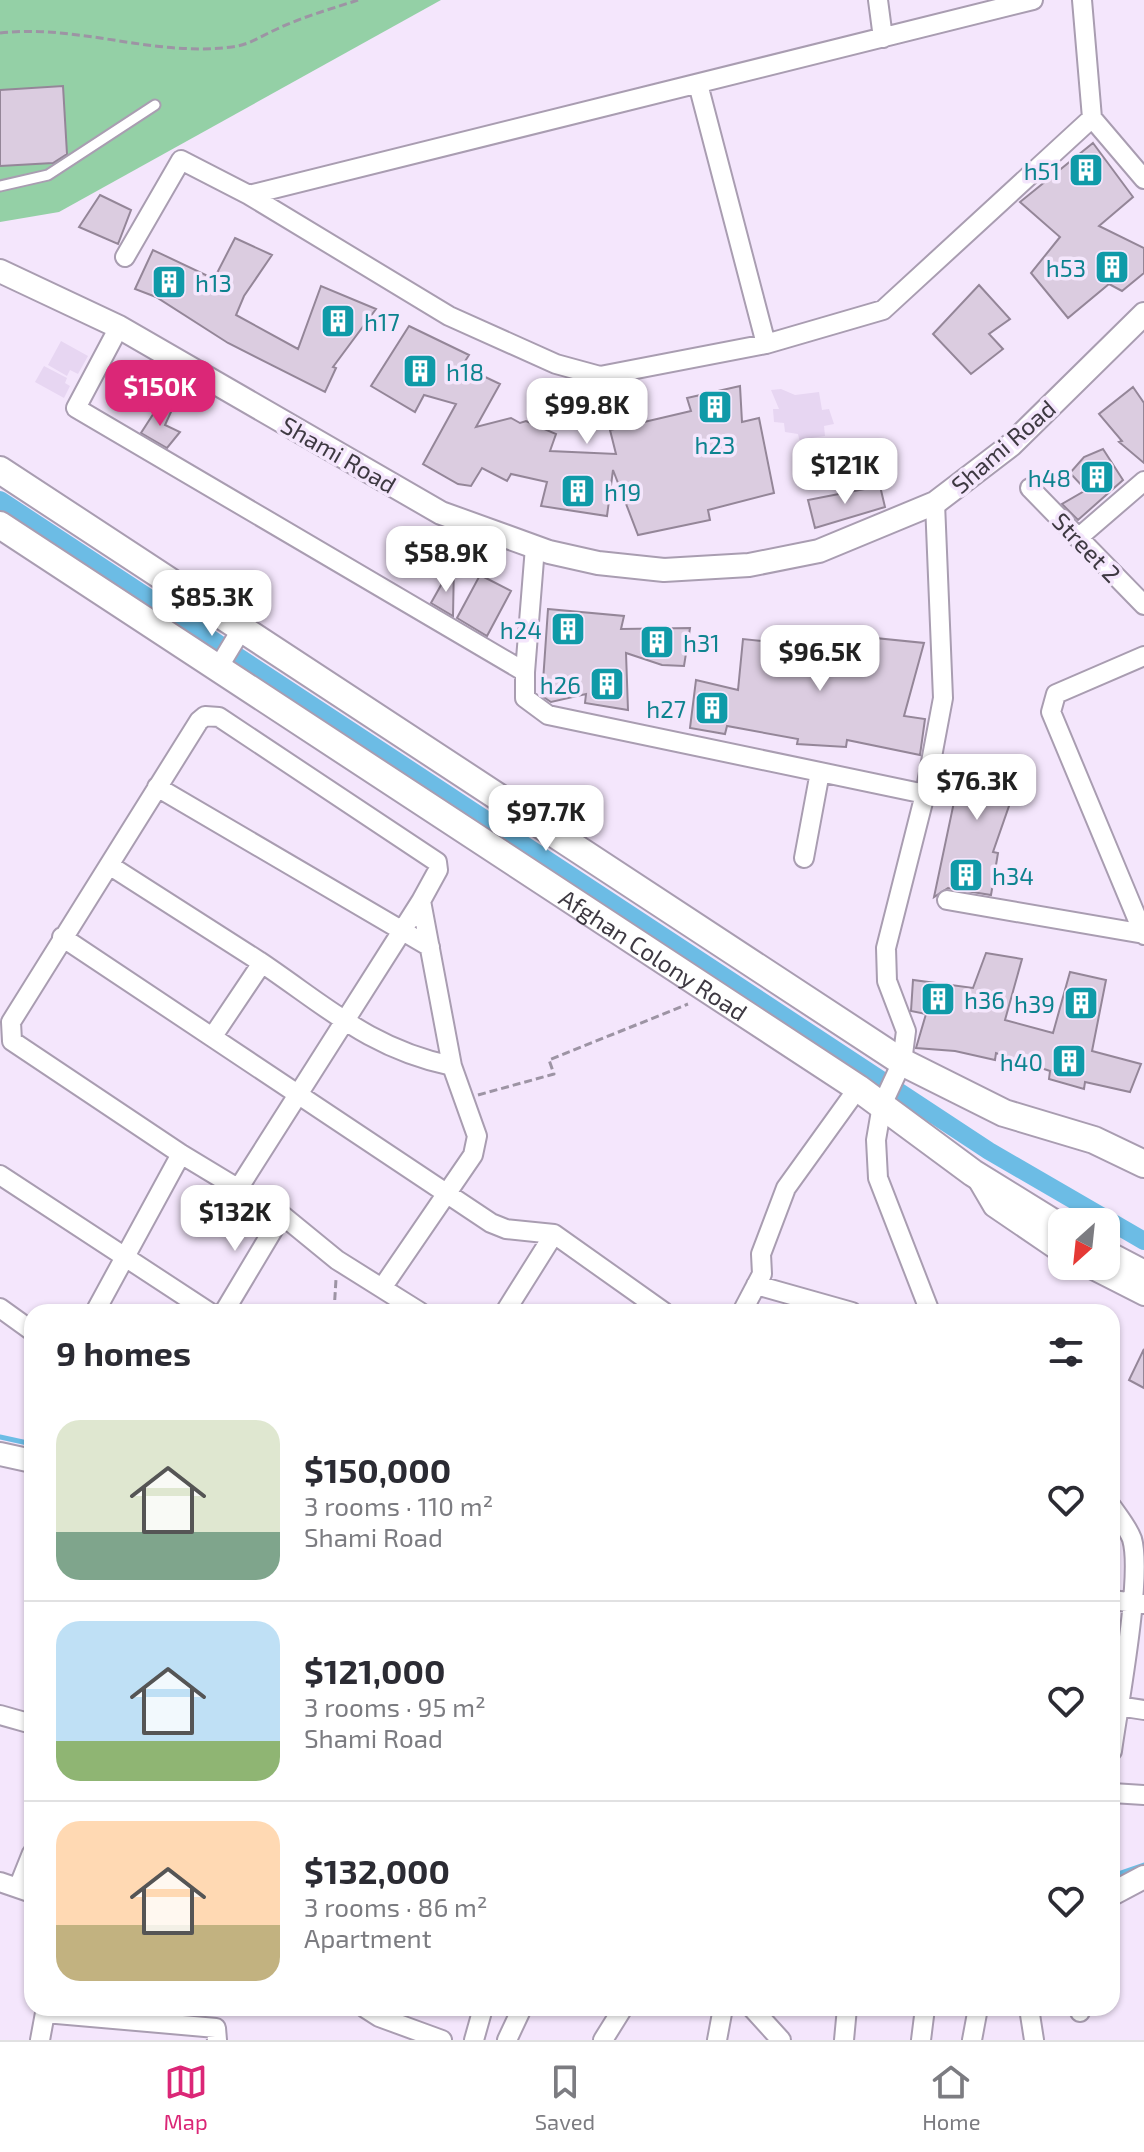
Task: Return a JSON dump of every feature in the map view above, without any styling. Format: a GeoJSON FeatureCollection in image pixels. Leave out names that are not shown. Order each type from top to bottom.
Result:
{"type":"FeatureCollection","features":[{"type":"Feature","properties":{"kind":"main road"},"geometry":{"type":"LineString","coordinates":[[0,470],[900,1068],[1004,1113],[1094,1140],[1144,1164]]}},
{"type":"Feature","properties":{"kind":"main road","name":"Afghan Colony Road"},"geometry":{"type":"LineString","coordinates":[[0,525],[858,1088],[884,1100],[973,1173],[1048,1219]]}},
{"type":"Feature","properties":{"kind":"main road"},"geometry":{"type":"LineString","coordinates":[[1120,1261],[1144,1274]]}},
{"type":"Feature","properties":{"kind":"street"},"geometry":{"type":"LineString","coordinates":[[878,0],[883,38]]}},
{"type":"Feature","properties":{"kind":"street"},"geometry":{"type":"LineString","coordinates":[[249,195],[1033,0]]}},
{"type":"Feature","properties":{"kind":"street"},"geometry":{"type":"LineString","coordinates":[[1082,0],[1092,118],[1144,179]]}},
{"type":"Feature","properties":{"kind":"street"},"geometry":{"type":"LineString","coordinates":[[698,84],[766,344]]}},
{"type":"Feature","properties":{"kind":"street"},"geometry":{"type":"LineString","coordinates":[[125,257],[181,160],[249,195],[449,316],[556,364],[600,376],[766,344],[883,310],[1092,118]]}},
{"type":"Feature","properties":{"kind":"street","name":"Shami Road"},"geometry":{"type":"LineString","coordinates":[[0,271],[119,327],[441,513],[535,547],[598,563],[664,570],[749,565],[819,551],[935,503],[1011,445],[1144,314]]}},
{"type":"Feature","properties":{"kind":"street"},"geometry":{"type":"LineString","coordinates":[[119,327],[76,408],[525,672]]}},
{"type":"Feature","properties":{"kind":"street"},"geometry":{"type":"LineString","coordinates":[[1078,538],[1144,481]]}},
{"type":"Feature","properties":{"kind":"street","name":"Street 2"},"geometry":{"type":"LineString","coordinates":[[1030,488],[1144,605]]}},
{"type":"Feature","properties":{"kind":"street"},"geometry":{"type":"LineString","coordinates":[[927,1304],[878,1178],[876,1140],[884,1100],[900,1068],[904,1022],[887,981],[886,948],[925,794],[943,698],[935,503]]}},
{"type":"Feature","properties":{"kind":"street"},"geometry":{"type":"LineString","coordinates":[[535,547],[525,698],[548,715],[925,794]]}},
{"type":"Feature","properties":{"kind":"street"},"geometry":{"type":"LineString","coordinates":[[218,668],[241,630]]}},
{"type":"Feature","properties":{"kind":"street"},"geometry":{"type":"LineString","coordinates":[[1144,656],[1056,694],[1051,712],[1144,934]]}},
{"type":"Feature","properties":{"kind":"street"},"geometry":{"type":"LineString","coordinates":[[238,1189],[346,1023],[438,870],[431,857],[219,717],[205,716],[157,787],[11,1022],[9,1049],[238,1189],[282,1215],[337,1260],[407,1304]]}},
{"type":"Feature","properties":{"kind":"street"},"geometry":{"type":"LineString","coordinates":[[804,858],[820,772]]}},
{"type":"Feature","properties":{"kind":"street"},"geometry":{"type":"LineString","coordinates":[[157,787],[401,933],[430,947]]}},
{"type":"Feature","properties":{"kind":"street"},"geometry":{"type":"LineString","coordinates":[[109,865],[262,963],[346,1023],[392,1050],[452,1066]]}},
{"type":"Feature","properties":{"kind":"street"},"geometry":{"type":"LineString","coordinates":[[947,900],[1144,934]]}},
{"type":"Feature","properties":{"kind":"street"},"geometry":{"type":"LineString","coordinates":[[382,1288],[473,1155],[477,1136],[452,1066],[421,901]]}},
{"type":"Feature","properties":{"kind":"street"},"geometry":{"type":"LineString","coordinates":[[62,937],[506,1229],[554,1234],[653,1304]]}},
{"type":"Feature","properties":{"kind":"street"},"geometry":{"type":"LineString","coordinates":[[213,1036],[262,963]]}},
{"type":"Feature","properties":{"kind":"street"},"geometry":{"type":"LineString","coordinates":[[746,1304],[762,1274],[761,1254],[786,1188],[858,1088]]}},
{"type":"Feature","properties":{"kind":"street"},"geometry":{"type":"LineString","coordinates":[[100,1304],[181,1154]]}},
{"type":"Feature","properties":{"kind":"street"},"geometry":{"type":"LineString","coordinates":[[973,1173],[993,1207],[1048,1244]]}},
{"type":"Feature","properties":{"kind":"street"},"geometry":{"type":"LineString","coordinates":[[0,1175],[197,1304]]}},
{"type":"Feature","properties":{"kind":"street"},"geometry":{"type":"LineString","coordinates":[[229,1304],[282,1215]]}},
{"type":"Feature","properties":{"kind":"street"},"geometry":{"type":"LineString","coordinates":[[510,1304],[554,1234]]}},
{"type":"Feature","properties":{"kind":"street"},"geometry":{"type":"LineString","coordinates":[[1113,1280],[1144,1296]]}},
{"type":"Feature","properties":{"kind":"street"},"geometry":{"type":"LineString","coordinates":[[756,1285],[824,1304]]}},
{"type":"Feature","properties":{"kind":"street"},"geometry":{"type":"LineString","coordinates":[[0,1308],[24,1325]]}},
{"type":"Feature","properties":{"kind":"street"},"geometry":{"type":"LineString","coordinates":[[0,1454],[24,1459]]}},
{"type":"Feature","properties":{"kind":"street"},"geometry":{"type":"LineString","coordinates":[[1120,1520],[1132,1540],[1138,1604],[1120,1683]]}},
{"type":"Feature","properties":{"kind":"street"},"geometry":{"type":"LineString","coordinates":[[1120,1706],[1144,1710]]}},
{"type":"Feature","properties":{"kind":"street"},"geometry":{"type":"LineString","coordinates":[[0,1715],[24,1722]]}},
{"type":"Feature","properties":{"kind":"street"},"geometry":{"type":"LineString","coordinates":[[1120,1794],[1144,1795]]}},
{"type":"Feature","properties":{"kind":"street"},"geometry":{"type":"LineString","coordinates":[[1120,1890],[1144,1877]]}},
{"type":"Feature","properties":{"kind":"street"},"geometry":{"type":"LineString","coordinates":[[40,2040],[44,2016]]}},
{"type":"Feature","properties":{"kind":"street"},"geometry":{"type":"LineString","coordinates":[[79,2016],[216,2028],[217,2040]]}},
{"type":"Feature","properties":{"kind":"street"},"geometry":{"type":"LineString","coordinates":[[377,2016],[442,2040]]}},
{"type":"Feature","properties":{"kind":"street"},"geometry":{"type":"LineString","coordinates":[[474,2040],[481,2016]]}},
{"type":"Feature","properties":{"kind":"street"},"geometry":{"type":"LineString","coordinates":[[507,2040],[518,2016]]}},
{"type":"Feature","properties":{"kind":"street"},"geometry":{"type":"LineString","coordinates":[[603,2040],[618,2016]]}},
{"type":"Feature","properties":{"kind":"street"},"geometry":{"type":"LineString","coordinates":[[717,2040],[722,2016]]}},
{"type":"Feature","properties":{"kind":"street"},"geometry":{"type":"LineString","coordinates":[[759,2016],[781,2040]]}},
{"type":"Feature","properties":{"kind":"street"},"geometry":{"type":"LineString","coordinates":[[844,2040],[846,2016]]}},
{"type":"Feature","properties":{"kind":"street"},"geometry":{"type":"LineString","coordinates":[[921,2040],[924,2016]]}},
{"type":"Feature","properties":{"kind":"street"},"geometry":{"type":"LineString","coordinates":[[972,2040],[976,2016]]}},
{"type":"Feature","properties":{"kind":"street"},"geometry":{"type":"LineString","coordinates":[[1030,2016],[1034,2040]]}},
{"type":"Feature","properties":{"kind":"lane"},"geometry":{"type":"LineString","coordinates":[[0,186],[48,175],[155,105]]}},
{"type":"Feature","properties":{"kind":"path"},"geometry":{"type":"LineString","coordinates":[[0,33],[61,30],[111,41],[182,49],[230,47],[250,43],[277,29],[358,0]]}},
{"type":"Feature","properties":{"kind":"path"},"geometry":{"type":"LineString","coordinates":[[463,1099],[554,1074],[549,1060],[714,993]]}},
{"type":"Feature","properties":{"kind":"path"},"geometry":{"type":"LineString","coordinates":[[334,1304],[337,1260]]}},
{"type":"Feature","properties":{"kind":"shaded area"},"geometry":{"type":"Polygon","coordinates":[[[61,341],[88,356],[78,374],[70,370],[67,376],[48,365],[61,341]]]}},
{"type":"Feature","properties":{"kind":"shaded area"},"geometry":{"type":"Polygon","coordinates":[[[44,366],[67,378],[65,383],[70,386],[64,398],[35,382],[44,366]]]}},
{"type":"Feature","properties":{"kind":"shaded area"},"geometry":{"type":"Polygon","coordinates":[[[781,389],[795,395],[819,392],[822,410],[829,409],[834,424],[824,426],[825,436],[811,438],[814,450],[802,451],[798,434],[785,432],[784,423],[774,422],[773,409],[779,409],[771,390],[781,389]]]}},
{"type":"Feature","properties":{"kind":"green space"},"geometry":{"type":"Polygon","coordinates":[[[0,0],[441,0],[59,212],[0,222],[0,0]]]}},
{"type":"Feature","properties":{"kind":"building"},"geometry":{"type":"Polygon","coordinates":[[[63,86],[67,154],[53,163],[0,166],[0,90],[63,86]]]}},
{"type":"Feature","properties":{"kind":"building"},"geometry":{"type":"Polygon","coordinates":[[[1093,143],[1133,197],[1099,226],[1144,248],[1144,273],[1122,291],[1109,284],[1068,318],[1031,273],[1060,237],[1020,202],[1093,143]]]}},
{"type":"Feature","properties":{"kind":"building"},"geometry":{"type":"Polygon","coordinates":[[[100,195],[131,210],[118,244],[79,227],[100,195]]]}},
{"type":"Feature","properties":{"kind":"building"},"geometry":{"type":"Polygon","coordinates":[[[235,238],[272,255],[244,296],[236,315],[298,349],[321,286],[376,309],[333,367],[336,368],[325,392],[228,343],[156,297],[135,289],[153,250],[214,279],[235,238]]]}},
{"type":"Feature","properties":{"kind":"building"},"geometry":{"type":"Polygon","coordinates":[[[979,285],[1010,319],[989,334],[1003,349],[971,374],[933,334],[979,285]]]}},
{"type":"Feature","properties":{"kind":"building"},"geometry":{"type":"Polygon","coordinates":[[[409,326],[469,355],[462,366],[500,384],[476,427],[511,418],[520,423],[526,421],[556,434],[550,451],[616,454],[610,430],[691,411],[687,398],[740,386],[742,422],[759,418],[774,493],[708,510],[710,520],[638,535],[613,470],[607,516],[541,506],[547,482],[511,474],[507,481],[482,468],[471,486],[458,484],[423,464],[456,404],[424,395],[415,412],[371,386],[409,326]]]}},
{"type":"Feature","properties":{"kind":"building"},"geometry":{"type":"Polygon","coordinates":[[[1133,387],[1144,403],[1144,463],[1119,442],[1122,441],[1099,414],[1133,387]]]}},
{"type":"Feature","properties":{"kind":"building"},"geometry":{"type":"Polygon","coordinates":[[[159,405],[171,412],[165,425],[180,432],[167,448],[141,433],[159,405]]]}},
{"type":"Feature","properties":{"kind":"building","name":"h48"},"geometry":{"type":"Polygon","coordinates":[[[1103,449],[1123,480],[1078,520],[1062,504],[1086,490],[1070,473],[1084,457],[1103,449]]]}},
{"type":"Feature","properties":{"kind":"building"},"geometry":{"type":"Polygon","coordinates":[[[880,486],[885,507],[815,528],[808,500],[880,486]]]}},
{"type":"Feature","properties":{"kind":"building"},"geometry":{"type":"Polygon","coordinates":[[[454,562],[453,616],[431,603],[454,562]]]}},
{"type":"Feature","properties":{"kind":"building"},"geometry":{"type":"Polygon","coordinates":[[[480,575],[511,591],[487,636],[457,618],[480,575]]]}},
{"type":"Feature","properties":{"kind":"building"},"geometry":{"type":"Polygon","coordinates":[[[548,609],[624,616],[621,629],[690,628],[684,666],[662,665],[626,653],[628,710],[585,703],[586,694],[551,702],[542,696],[548,609]]]}},
{"type":"Feature","properties":{"kind":"building"},"geometry":{"type":"Polygon","coordinates":[[[816,632],[924,643],[904,716],[925,719],[920,755],[847,740],[846,747],[797,744],[798,739],[727,726],[725,734],[690,728],[696,680],[738,690],[743,639],[814,647],[816,632]]]}},
{"type":"Feature","properties":{"kind":"building"},"geometry":{"type":"Polygon","coordinates":[[[962,755],[1025,760],[993,852],[998,853],[991,895],[948,888],[934,897],[958,783],[951,781],[962,755]]]}},
{"type":"Feature","properties":{"kind":"building"},"geometry":{"type":"Polygon","coordinates":[[[986,953],[1022,959],[1005,1020],[1053,1033],[1070,972],[1106,980],[1092,1051],[1141,1064],[1130,1092],[1085,1082],[1084,1089],[1049,1079],[1050,1071],[996,1053],[995,1060],[955,1051],[916,1048],[926,1014],[911,1011],[913,980],[973,988],[986,953]]]}},
{"type":"Feature","properties":{"kind":"building"},"geometry":{"type":"Polygon","coordinates":[[[1144,1349],[1144,1388],[1129,1380],[1144,1349]]]}},
{"type":"Feature","properties":{"kind":"waterway"},"geometry":{"type":"LineString","coordinates":[[0,500],[989,1151],[1144,1241]]}},
{"type":"Feature","properties":{"kind":"waterway"},"geometry":{"type":"LineString","coordinates":[[0,1437],[24,1442]]}},
{"type":"Feature","properties":{"kind":"waterway"},"geometry":{"type":"LineString","coordinates":[[1120,1873],[1144,1865]]}},
{"type":"Feature","properties":{"kind":"place","name":"h51"},"geometry":{"type":"Point","coordinates":[1086,170]}},
{"type":"Feature","properties":{"kind":"place","name":"h53"},"geometry":{"type":"Point","coordinates":[1112,267]}},
{"type":"Feature","properties":{"kind":"place","name":"h13"},"geometry":{"type":"Point","coordinates":[169,282]}},
{"type":"Feature","properties":{"kind":"place","name":"h17"},"geometry":{"type":"Point","coordinates":[338,321]}},
{"type":"Feature","properties":{"kind":"place","name":"h18"},"geometry":{"type":"Point","coordinates":[420,371]}},
{"type":"Feature","properties":{"kind":"place","name":"h23"},"geometry":{"type":"Point","coordinates":[715,407]}},
{"type":"Feature","properties":{"kind":"place","name":"h48"},"geometry":{"type":"Point","coordinates":[1097,477]}},
{"type":"Feature","properties":{"kind":"place","name":"h19"},"geometry":{"type":"Point","coordinates":[578,491]}},
{"type":"Feature","properties":{"kind":"place","name":"h24"},"geometry":{"type":"Point","coordinates":[568,629]}},
{"type":"Feature","properties":{"kind":"place","name":"h31"},"geometry":{"type":"Point","coordinates":[657,642]}},
{"type":"Feature","properties":{"kind":"place","name":"h26"},"geometry":{"type":"Point","coordinates":[607,684]}},
{"type":"Feature","properties":{"kind":"place","name":"h27"},"geometry":{"type":"Point","coordinates":[712,708]}},
{"type":"Feature","properties":{"kind":"place","name":"h34"},"geometry":{"type":"Point","coordinates":[966,875]}},
{"type":"Feature","properties":{"kind":"place","name":"h36"},"geometry":{"type":"Point","coordinates":[938,999]}},
{"type":"Feature","properties":{"kind":"place","name":"h39"},"geometry":{"type":"Point","coordinates":[1081,1003]}},
{"type":"Feature","properties":{"kind":"place","name":"h40"},"geometry":{"type":"Point","coordinates":[1069,1061]}}]}
